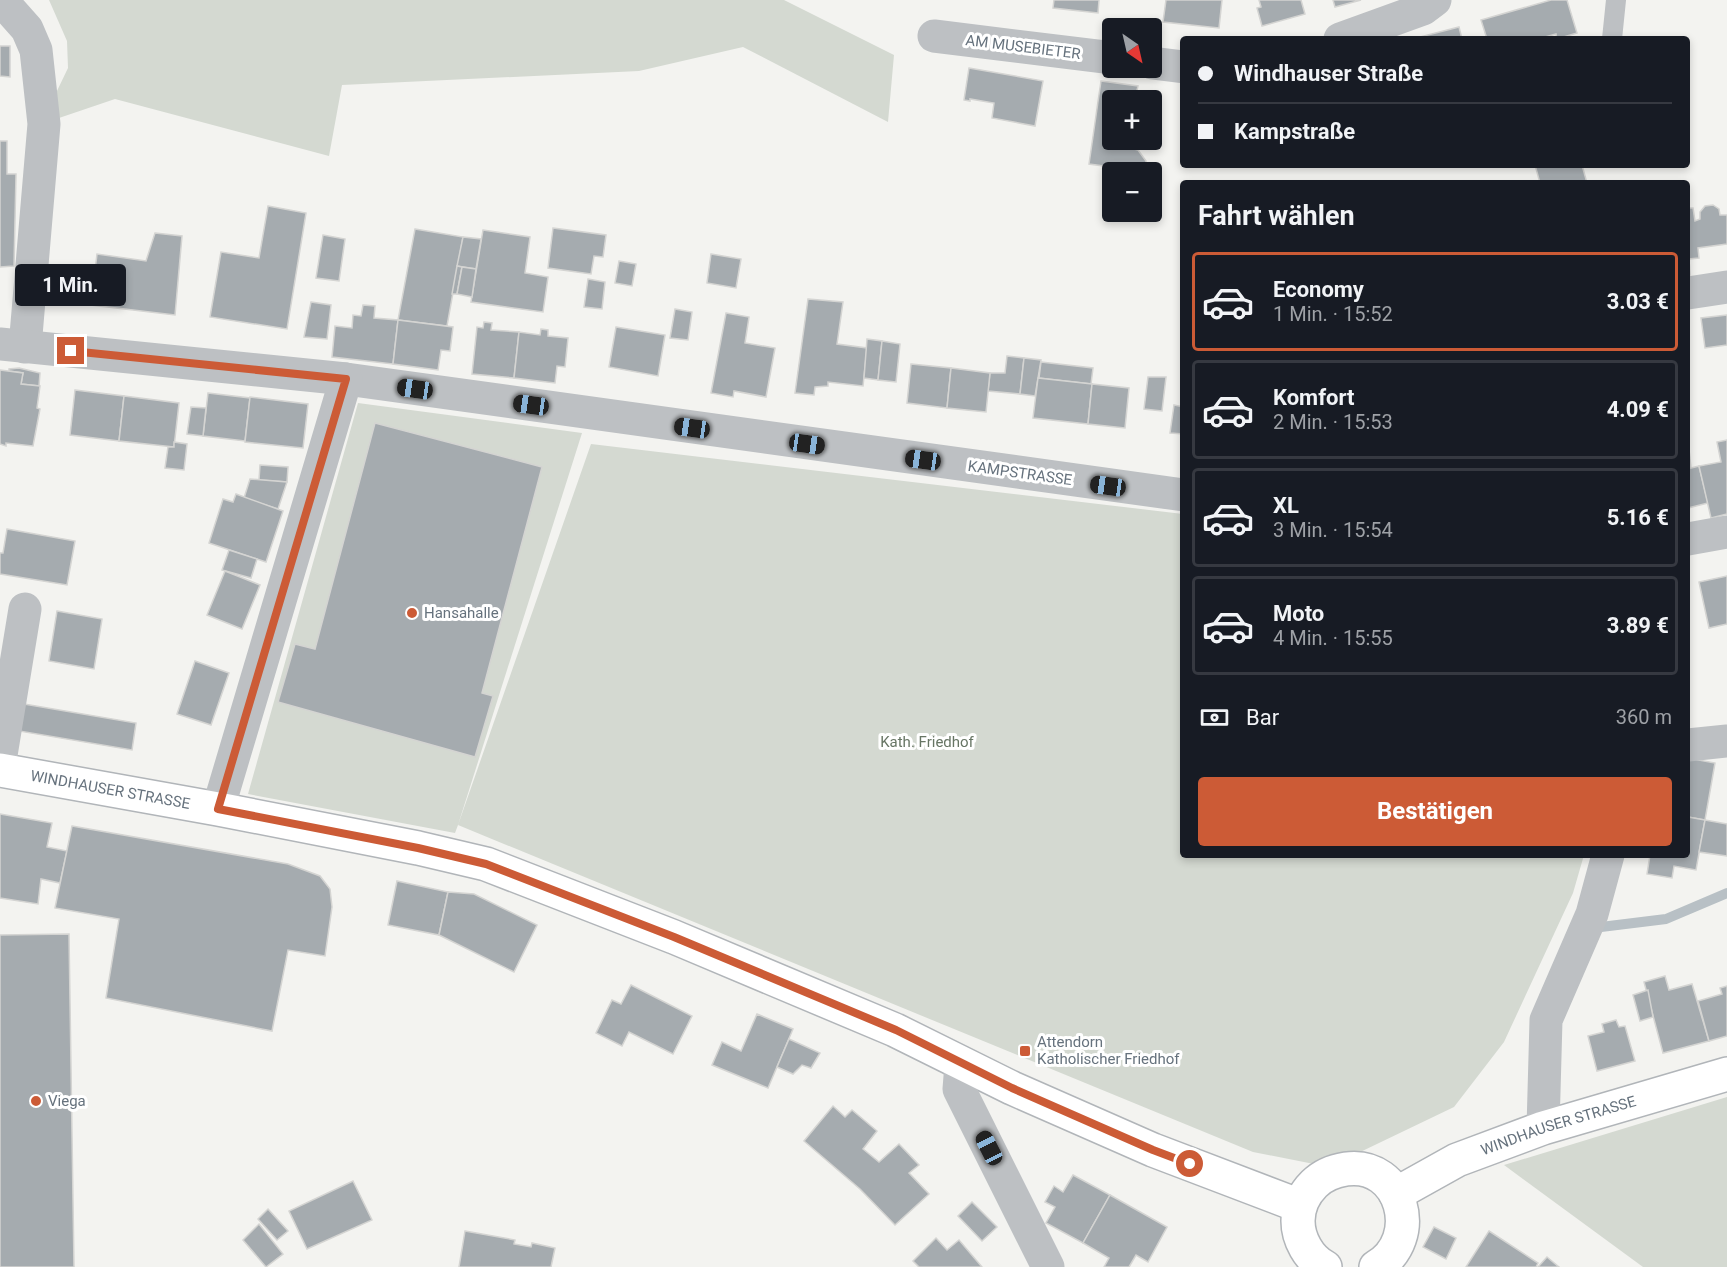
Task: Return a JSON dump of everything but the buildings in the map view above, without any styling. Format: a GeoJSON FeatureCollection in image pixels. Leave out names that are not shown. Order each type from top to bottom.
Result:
{"type":"FeatureCollection","features":[{"type":"Feature","properties":{"kind":"main road","name":"WINDHAUSER STRASSE"},"geometry":{"type":"LineString","coordinates":[[0,770],[218,809],[418,848],[486,864],[674,937],[896,1030],[961,1064],[1153,1150],[1300,1206]]}},
{"type":"Feature","properties":{"kind":"main road","name":"WINDHAUSER STRASSE"},"geometry":{"type":"LineString","coordinates":[[1396,1194],[1457,1160],[1543,1128],[1727,1074]]}},
{"type":"Feature","properties":{"kind":"main road"},"geometry":{"type":"LineString","coordinates":[[1325,1267],[1309,1254],[1300,1239],[1298,1223],[1300,1206],[1308,1191],[1320,1178],[1336,1170],[1353,1168],[1370,1171],[1385,1180],[1396,1194],[1403,1212],[1403,1230],[1396,1248],[1382,1266]]}},
{"type":"Feature","properties":{"kind":"street"},"geometry":{"type":"LineString","coordinates":[[1348,36],[1423,9],[1435,0]]}},
{"type":"Feature","properties":{"kind":"street"},"geometry":{"type":"LineString","coordinates":[[0,3],[4,3],[27,29],[36,50],[44,124],[12,345]]}},
{"type":"Feature","properties":{"kind":"street","name":"AM MUSEBIETER"},"geometry":{"type":"LineString","coordinates":[[934,36],[1102,57]]}},
{"type":"Feature","properties":{"kind":"street"},"geometry":{"type":"LineString","coordinates":[[1162,64],[1180,66]]}},
{"type":"Feature","properties":{"kind":"street"},"geometry":{"type":"LineString","coordinates":[[1690,293],[1727,287]]}},
{"type":"Feature","properties":{"kind":"street","name":"KAMPSTRASSE"},"geometry":{"type":"LineString","coordinates":[[12,345],[346,379],[1180,495]]}},
{"type":"Feature","properties":{"kind":"street"},"geometry":{"type":"LineString","coordinates":[[218,809],[346,379]]}},
{"type":"Feature","properties":{"kind":"street"},"geometry":{"type":"LineString","coordinates":[[1690,539],[1727,532]]}},
{"type":"Feature","properties":{"kind":"street"},"geometry":{"type":"LineString","coordinates":[[0,761],[25,609]]}},
{"type":"Feature","properties":{"kind":"street"},"geometry":{"type":"LineString","coordinates":[[1690,745],[1727,741]]}},
{"type":"Feature","properties":{"kind":"street"},"geometry":{"type":"LineString","coordinates":[[1543,1128],[1546,1020],[1592,914],[1607,858]]}},
{"type":"Feature","properties":{"kind":"street"},"geometry":{"type":"LineString","coordinates":[[961,1064],[959,1089],[1048,1267]]}},
{"type":"Feature","properties":{"kind":"lane"},"geometry":{"type":"LineString","coordinates":[[1612,36],[1616,0]]}},
{"type":"Feature","properties":{"kind":"green space"},"geometry":{"type":"Polygon","coordinates":[[[49,0],[784,0],[894,55],[888,122],[743,47],[639,71],[342,85],[329,156],[115,99],[59,118],[56,93],[68,68],[67,41],[49,0]]]}},
{"type":"Feature","properties":{"kind":"green space","name":"Hansahalle"},"geometry":{"type":"Polygon","coordinates":[[[358,403],[582,433],[455,833],[248,794],[358,403]]]}},
{"type":"Feature","properties":{"kind":"green space","name":"Kath. Friedhof"},"geometry":{"type":"Polygon","coordinates":[[[591,444],[1180,514],[1180,858],[1583,858],[1573,893],[1504,1042],[1454,1107],[1329,1167],[1253,1152],[458,825],[591,444]]]}},
{"type":"Feature","properties":{"kind":"green space"},"geometry":{"type":"Polygon","coordinates":[[[1727,1097],[1727,1267],[1643,1267],[1504,1165],[1727,1097]]]}},
{"type":"Feature","properties":{"kind":"waterway"},"geometry":{"type":"LineString","coordinates":[[1601,927],[1666,919],[1727,893]]}},
{"type":"Feature","properties":{"kind":"place","name":"Hansahalle"},"geometry":{"type":"Point","coordinates":[412,613]}},
{"type":"Feature","properties":{"kind":"place","name":"Attendorn Katholischer Friedhof"},"geometry":{"type":"Point","coordinates":[1025,1051]}},
{"type":"Feature","properties":{"kind":"place","name":"Viega"},"geometry":{"type":"Point","coordinates":[36,1101]}},
{"type":"Feature","properties":{"kind":"route"},"geometry":{"type":"LineString","coordinates":[[71,351],[346,379],[218,809],[418,848],[486,864],[674,937],[896,1030],[1012,1088],[1190,1164]]}}]}
